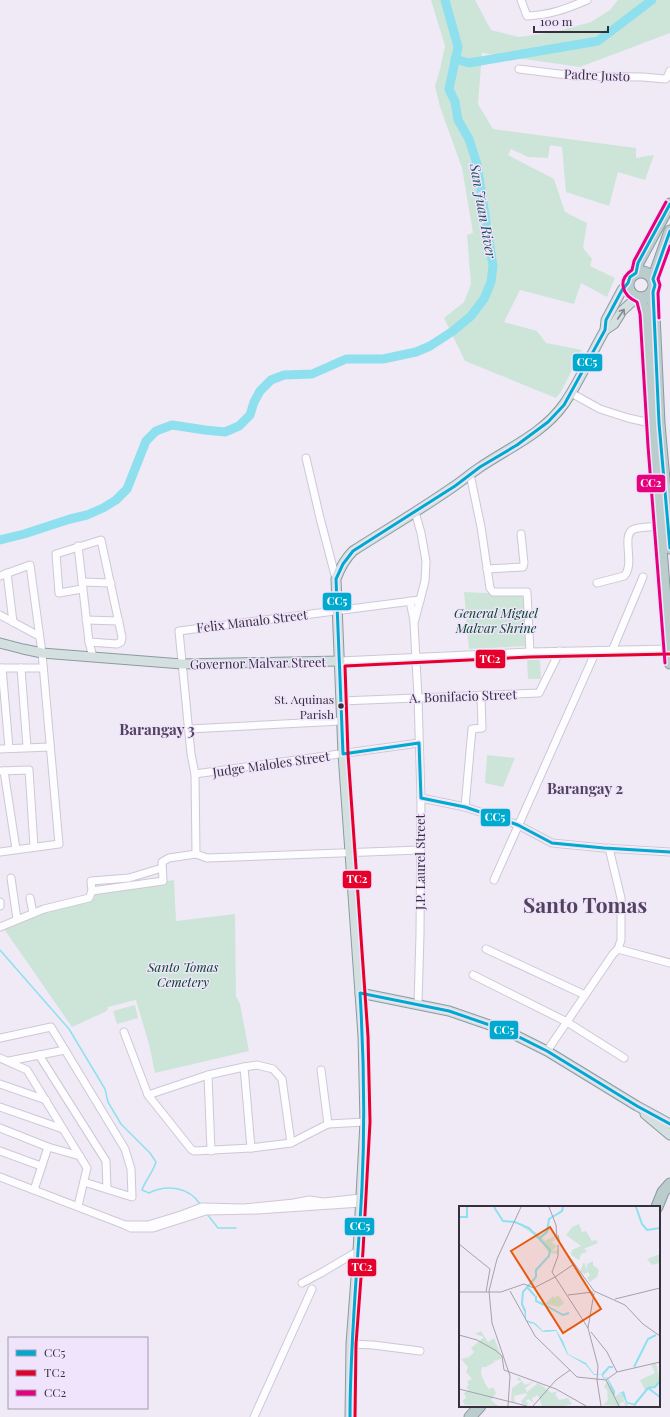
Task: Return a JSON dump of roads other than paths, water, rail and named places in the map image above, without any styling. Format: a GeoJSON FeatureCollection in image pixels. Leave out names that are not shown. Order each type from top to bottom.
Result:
{"type":"FeatureCollection","features":[{"type":"Feature","properties":{"kind":"highway"},"geometry":{"type":"LineString","coordinates":[[636,273],[638,262],[670,204]]}},
{"type":"Feature","properties":{"kind":"highway"},"geometry":{"type":"LineString","coordinates":[[653,279],[670,231]]}},
{"type":"Feature","properties":{"kind":"highway"},"geometry":{"type":"LineString","coordinates":[[670,548],[669,517],[655,424],[645,317],[639,298],[630,292],[628,283],[630,277],[636,273],[645,272],[653,279],[655,285],[653,292],[655,424],[659,526],[670,663]]}},
{"type":"Feature","properties":{"kind":"highway"},"geometry":{"type":"LineString","coordinates":[[639,298],[649,296],[653,292]]}},
{"type":"Feature","properties":{"kind":"highway"},"geometry":{"type":"LineString","coordinates":[[657,1206],[663,1192],[670,1184]]}},
{"type":"Feature","properties":{"kind":"highway"},"geometry":{"type":"LineString","coordinates":[[659,1206],[670,1199]]}},
{"type":"Feature","properties":{"kind":"highway"},"geometry":{"type":"LineString","coordinates":[[470,1417],[479,1407]]}},
{"type":"Feature","properties":{"kind":"main road"},"geometry":{"type":"LineString","coordinates":[[350,1417],[351,1344],[365,1122],[363,1036],[341,722],[336,579],[344,560],[353,551],[517,445],[548,422],[564,405],[605,330],[606,320],[622,290],[628,283]]}},
{"type":"Feature","properties":{"kind":"main road"},"geometry":{"type":"LineString","coordinates":[[605,330],[614,324],[622,311],[639,298]]}},
{"type":"Feature","properties":{"kind":"main road","name":"Governor Malvar Street"},"geometry":{"type":"LineString","coordinates":[[0,643],[23,650],[42,653],[182,664],[340,661]]}},
{"type":"Feature","properties":{"kind":"main road"},"geometry":{"type":"LineString","coordinates":[[360,993],[449,1011],[507,1031],[546,1051],[637,1106],[670,1124]]}},
{"type":"Feature","properties":{"kind":"main road"},"geometry":{"type":"LineString","coordinates":[[637,1106],[670,1134]]}},
{"type":"Feature","properties":{"kind":"street"},"geometry":{"type":"LineString","coordinates":[[521,0],[527,16],[543,15],[564,10],[587,0]]}},
{"type":"Feature","properties":{"kind":"street","name":"Padre Justo"},"geometry":{"type":"LineString","coordinates":[[519,69],[575,76],[643,77],[665,79],[670,71]]}},
{"type":"Feature","properties":{"kind":"street"},"geometry":{"type":"LineString","coordinates":[[570,393],[600,409],[628,418],[655,424]]}},
{"type":"Feature","properties":{"kind":"street"},"geometry":{"type":"LineString","coordinates":[[306,458],[336,579]]}},
{"type":"Feature","properties":{"kind":"street"},"geometry":{"type":"LineString","coordinates":[[470,474],[481,527],[490,588],[493,592],[527,592],[530,652]]}},
{"type":"Feature","properties":{"kind":"street","name":"J.P. Laurel Street"},"geometry":{"type":"LineString","coordinates":[[414,623],[425,581],[426,561],[421,533],[415,512]]}},
{"type":"Feature","properties":{"kind":"street"},"geometry":{"type":"LineString","coordinates":[[597,583],[624,576],[627,573],[629,569],[628,536],[631,530],[659,526]]}},
{"type":"Feature","properties":{"kind":"street"},"geometry":{"type":"LineString","coordinates":[[487,569],[523,567],[524,563],[521,534]]}},
{"type":"Feature","properties":{"kind":"street"},"geometry":{"type":"LineString","coordinates":[[89,642],[117,644],[121,642],[122,637],[111,583],[101,540],[56,554],[59,593],[82,586],[111,583]]}},
{"type":"Feature","properties":{"kind":"street"},"geometry":{"type":"LineString","coordinates":[[78,546],[86,620],[93,657]]}},
{"type":"Feature","properties":{"kind":"street"},"geometry":{"type":"LineString","coordinates":[[0,852],[59,844],[42,653],[30,565],[4,574],[13,622]]}},
{"type":"Feature","properties":{"kind":"street"},"geometry":{"type":"LineString","coordinates":[[612,651],[644,577]]}},
{"type":"Feature","properties":{"kind":"street","name":"Felix Manalo Street"},"geometry":{"type":"LineString","coordinates":[[182,664],[179,631],[420,600]]}},
{"type":"Feature","properties":{"kind":"street","name":"J.P. Laurel Street"},"geometry":{"type":"LineString","coordinates":[[410,601],[414,623],[416,658],[421,798],[418,1004]]}},
{"type":"Feature","properties":{"kind":"street"},"geometry":{"type":"LineString","coordinates":[[0,615],[39,636]]}},
{"type":"Feature","properties":{"kind":"street"},"geometry":{"type":"LineString","coordinates":[[86,620],[119,621]]}},
{"type":"Feature","properties":{"kind":"street","name":"Governor Malvar Street"},"geometry":{"type":"LineString","coordinates":[[340,661],[530,652],[669,649]]}},
{"type":"Feature","properties":{"kind":"street"},"geometry":{"type":"LineString","coordinates":[[494,880],[596,651]]}},
{"type":"Feature","properties":{"kind":"street","name":"A. Bonifacio Street"},"geometry":{"type":"LineString","coordinates":[[341,701],[539,693],[560,652]]}},
{"type":"Feature","properties":{"kind":"street"},"geometry":{"type":"LineString","coordinates":[[182,664],[191,754],[195,774],[196,854]]}},
{"type":"Feature","properties":{"kind":"street"},"geometry":{"type":"LineString","coordinates":[[9,748],[1,668],[43,668]]}},
{"type":"Feature","properties":{"kind":"street"},"geometry":{"type":"LineString","coordinates":[[21,668],[26,747]]}},
{"type":"Feature","properties":{"kind":"street"},"geometry":{"type":"LineString","coordinates":[[465,807],[472,729],[482,728],[481,695]]}},
{"type":"Feature","properties":{"kind":"street"},"geometry":{"type":"LineString","coordinates":[[189,729],[341,722]]}},
{"type":"Feature","properties":{"kind":"street","name":"Judge Maloles Street"},"geometry":{"type":"LineString","coordinates":[[195,774],[419,743]]}},
{"type":"Feature","properties":{"kind":"street"},"geometry":{"type":"LineString","coordinates":[[0,749],[50,747]]}},
{"type":"Feature","properties":{"kind":"street"},"geometry":{"type":"LineString","coordinates":[[16,849],[2,771],[29,770],[34,847]]}},
{"type":"Feature","properties":{"kind":"street"},"geometry":{"type":"LineString","coordinates":[[421,798],[465,807],[518,825],[552,843],[670,852]]}},
{"type":"Feature","properties":{"kind":"street"},"geometry":{"type":"LineString","coordinates":[[546,1051],[613,954],[618,949],[621,940],[621,898],[609,848]]}},
{"type":"Feature","properties":{"kind":"street"},"geometry":{"type":"LineString","coordinates":[[92,891],[163,880],[162,862],[169,858],[196,854],[207,858],[420,850]]}},
{"type":"Feature","properties":{"kind":"street"},"geometry":{"type":"LineString","coordinates":[[0,927],[44,909],[89,898],[92,891],[91,881],[129,878],[162,868]]}},
{"type":"Feature","properties":{"kind":"street"},"geometry":{"type":"LineString","coordinates":[[11,878],[17,919]]}},
{"type":"Feature","properties":{"kind":"street"},"geometry":{"type":"LineString","coordinates":[[30,898],[33,913]]}},
{"type":"Feature","properties":{"kind":"street"},"geometry":{"type":"LineString","coordinates":[[486,949],[585,995]]}},
{"type":"Feature","properties":{"kind":"street"},"geometry":{"type":"LineString","coordinates":[[618,949],[670,963]]}},
{"type":"Feature","properties":{"kind":"street"},"geometry":{"type":"LineString","coordinates":[[473,975],[567,1022],[624,1058]]}},
{"type":"Feature","properties":{"kind":"street"},"geometry":{"type":"LineString","coordinates":[[0,1038],[51,1027],[125,1149],[131,1169],[132,1197],[84,1182]]}},
{"type":"Feature","properties":{"kind":"street"},"geometry":{"type":"LineString","coordinates":[[124,1032],[148,1095],[194,1151],[251,1148],[291,1143],[328,1124],[365,1122]]}},
{"type":"Feature","properties":{"kind":"street"},"geometry":{"type":"LineString","coordinates":[[9,1061],[65,1050]]}},
{"type":"Feature","properties":{"kind":"street"},"geometry":{"type":"LineString","coordinates":[[39,1055],[106,1161],[107,1189]]}},
{"type":"Feature","properties":{"kind":"street"},"geometry":{"type":"LineString","coordinates":[[0,1058],[28,1070],[87,1168],[78,1206]]}},
{"type":"Feature","properties":{"kind":"street"},"geometry":{"type":"LineString","coordinates":[[21,1067],[24,1058]]}},
{"type":"Feature","properties":{"kind":"street"},"geometry":{"type":"LineString","coordinates":[[148,1095],[208,1075],[244,1067],[257,1065],[273,1069],[282,1079],[291,1143]]}},
{"type":"Feature","properties":{"kind":"street"},"geometry":{"type":"LineString","coordinates":[[244,1067],[251,1148]]}},
{"type":"Feature","properties":{"kind":"street"},"geometry":{"type":"LineString","coordinates":[[321,1070],[328,1124]]}},
{"type":"Feature","properties":{"kind":"street"},"geometry":{"type":"LineString","coordinates":[[208,1075],[211,1151]]}},
{"type":"Feature","properties":{"kind":"street"},"geometry":{"type":"LineString","coordinates":[[0,1084],[46,1100]]}},
{"type":"Feature","properties":{"kind":"street"},"geometry":{"type":"LineString","coordinates":[[0,1107],[64,1129]]}},
{"type":"Feature","properties":{"kind":"street"},"geometry":{"type":"LineString","coordinates":[[0,1128],[48,1147],[80,1156]]}},
{"type":"Feature","properties":{"kind":"street"},"geometry":{"type":"LineString","coordinates":[[34,1190],[48,1147]]}},
{"type":"Feature","properties":{"kind":"street"},"geometry":{"type":"LineString","coordinates":[[0,1151],[41,1166]]}},
{"type":"Feature","properties":{"kind":"street"},"geometry":{"type":"LineString","coordinates":[[0,1177],[125,1225],[148,1224],[181,1215],[202,1207],[244,1208],[294,1203],[308,1200],[324,1202],[361,1200]]}},
{"type":"Feature","properties":{"kind":"street"},"geometry":{"type":"LineString","coordinates":[[302,1283],[358,1251]]}},
{"type":"Feature","properties":{"kind":"street"},"geometry":{"type":"LineString","coordinates":[[254,1417],[312,1288]]}},
{"type":"Feature","properties":{"kind":"street"},"geometry":{"type":"LineString","coordinates":[[351,1344],[373,1345],[420,1352]]}},
{"type":"Feature","properties":{"kind":"waterway","name":"San Juan River"},"geometry":{"type":"LineString","coordinates":[[0,540],[87,515],[116,500],[127,489],[146,441],[156,431],[172,425],[225,432],[239,426],[250,415],[254,402],[260,391],[271,380],[284,375],[312,374],[346,359],[383,359],[416,352],[430,346],[453,331],[471,316],[484,299],[491,282],[493,266],[477,164],[469,139],[458,120],[455,102],[449,89],[458,47],[445,0]]}},
{"type":"Feature","properties":{"kind":"waterway"},"geometry":{"type":"LineString","coordinates":[[455,59],[469,63],[598,41],[652,0]]}},
{"type":"Feature","properties":{"kind":"waterway"},"geometry":{"type":"LineString","coordinates":[[0,950],[69,1029],[105,1089],[108,1102],[121,1124],[150,1153],[156,1162],[142,1190],[149,1193],[156,1190],[170,1188],[177,1189],[190,1194],[200,1204]]}},
{"type":"Feature","properties":{"kind":"waterway"},"geometry":{"type":"LineString","coordinates":[[207,1214],[218,1228],[236,1228]]}},
{"type":"Feature","properties":{"kind":"place","name":"St. Aquinas Parish"},"geometry":{"type":"Point","coordinates":[341,706]}},
{"type":"Feature","properties":{"kind":"district","name":"Barangay 3"},"geometry":{"type":"Point","coordinates":[157,730]}},
{"type":"Feature","properties":{"kind":"district","name":"Barangay 2"},"geometry":{"type":"Point","coordinates":[585,789]}},
{"type":"Feature","properties":{"kind":"district","name":"Santo Tomas"},"geometry":{"type":"Point","coordinates":[585,906]}},
{"type":"Feature","properties":{"kind":"park label","name":"General Miguel Malvar Shrine"},"geometry":{"type":"Point","coordinates":[496,620]}},
{"type":"Feature","properties":{"kind":"park label","name":"Santo Tomas Cemetery"},"geometry":{"type":"Point","coordinates":[183,974]}}]}
